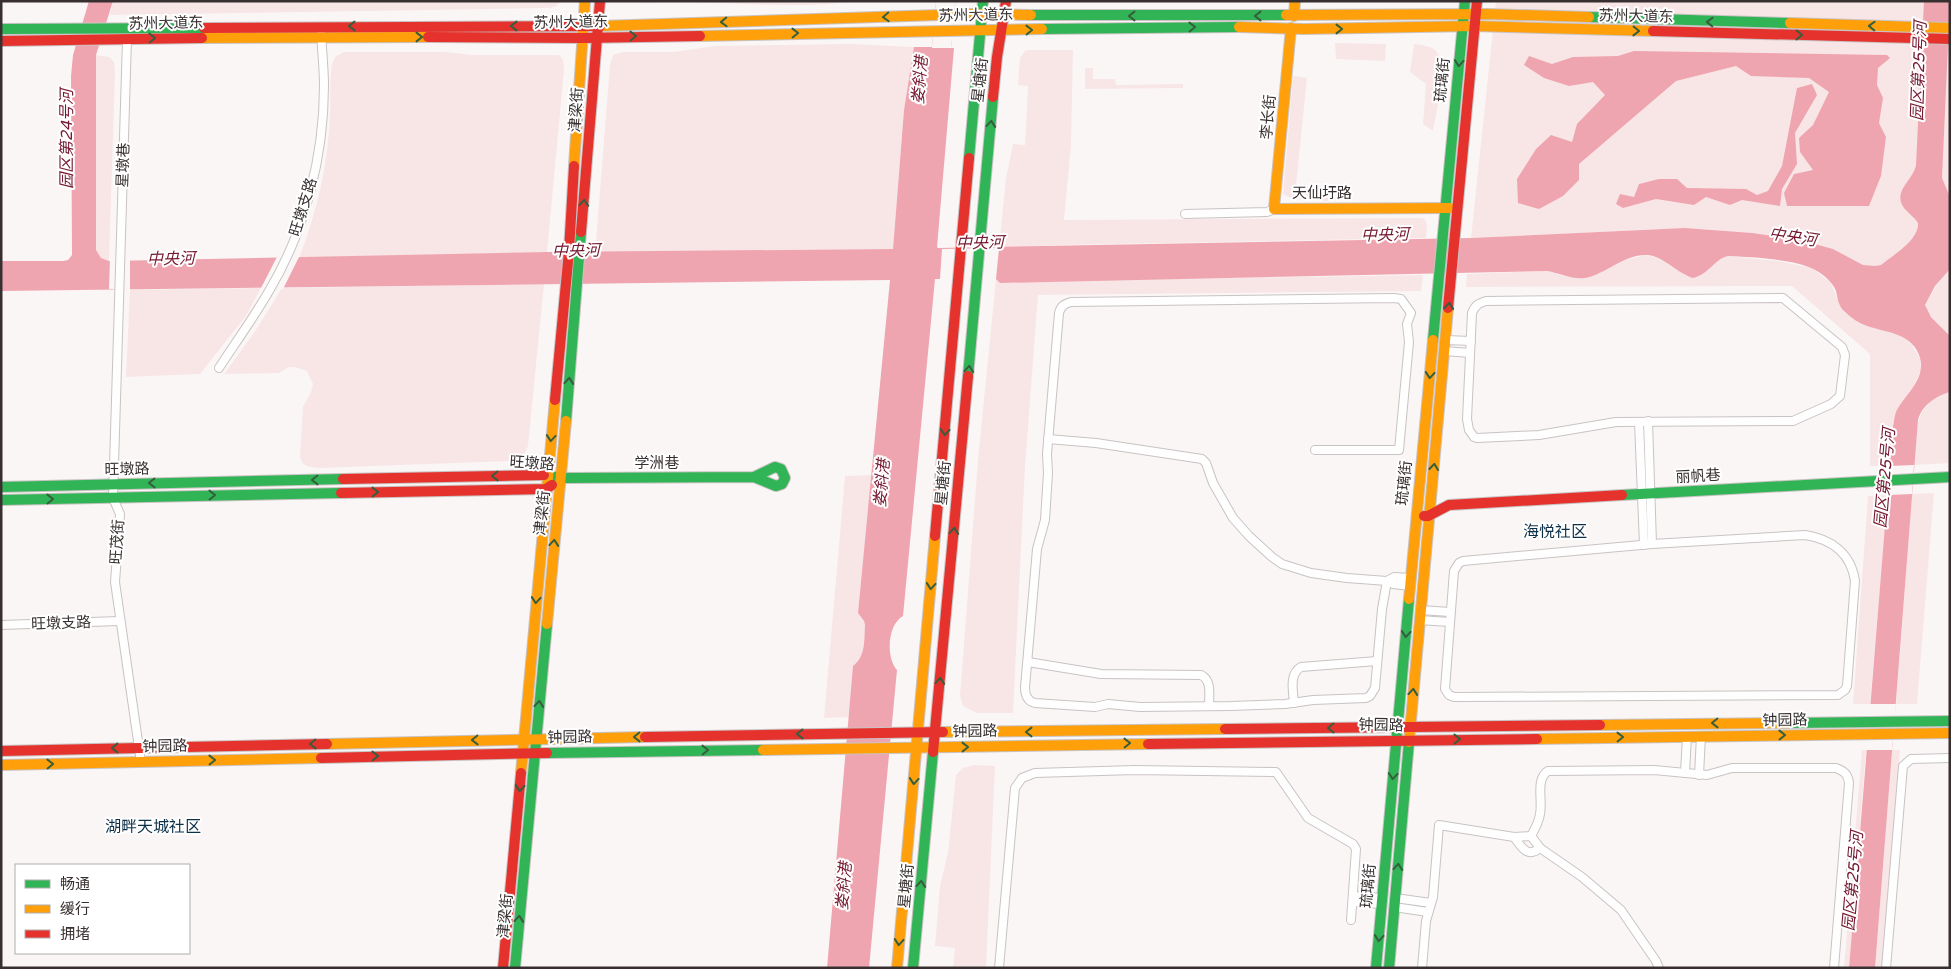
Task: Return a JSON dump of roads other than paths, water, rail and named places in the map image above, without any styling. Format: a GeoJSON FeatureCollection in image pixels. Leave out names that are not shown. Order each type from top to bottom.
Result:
{"type":"FeatureCollection","features":[{"type":"Feature","properties":{"kind":"main road","name":"津梁街"},"geometry":{"type":"LineString","coordinates":[[503,968],[569,252],[585,1]]}},
{"type":"Feature","properties":{"kind":"main road","name":"津梁街"},"geometry":{"type":"LineString","coordinates":[[515,968],[578,285],[600,1]]}},
{"type":"Feature","properties":{"kind":"main road","name":"星塘街"},"geometry":{"type":"LineString","coordinates":[[897,968],[983,1]]}},
{"type":"Feature","properties":{"kind":"main road","name":"星塘街"},"geometry":{"type":"LineString","coordinates":[[913,968],[997,57],[1006,1]]}},
{"type":"Feature","properties":{"kind":"main road"},"geometry":{"type":"LineString","coordinates":[[1291,1],[1292,16]]}},
{"type":"Feature","properties":{"kind":"main road"},"geometry":{"type":"LineString","coordinates":[[1292,16],[1295,1]]}},
{"type":"Feature","properties":{"kind":"main road","name":"琉璃街"},"geometry":{"type":"LineString","coordinates":[[1376,968],[1464,1]]}},
{"type":"Feature","properties":{"kind":"main road","name":"琉璃街"},"geometry":{"type":"LineString","coordinates":[[1389,968],[1428,516],[1459,208],[1477,1]]}},
{"type":"Feature","properties":{"kind":"main road","name":"苏州大道东"},"geometry":{"type":"LineString","coordinates":[[1,41],[103,40],[321,31],[584,26],[982,14],[1292,16],[1463,14],[1920,33],[1950,38]]}},
{"type":"Feature","properties":{"kind":"main road","name":"苏州大道东"},"geometry":{"type":"LineString","coordinates":[[1,29],[107,28],[321,31],[584,38],[933,30],[1219,27],[1431,28],[1474,26],[1920,33],[1950,28]]}},
{"type":"Feature","properties":{"kind":"main road","name":"李长街"},"geometry":{"type":"LineString","coordinates":[[1274,209],[1291,28]]}},
{"type":"Feature","properties":{"kind":"main road","name":"天仙圩路"},"geometry":{"type":"LineString","coordinates":[[1274,209],[1459,208]]}},
{"type":"Feature","properties":{"kind":"main road","name":"旺墩路"},"geometry":{"type":"LineString","coordinates":[[1,487],[548,475],[561,478]]}},
{"type":"Feature","properties":{"kind":"main road","name":"学洲巷"},"geometry":{"type":"LineString","coordinates":[[561,478],[754,477]]}},
{"type":"Feature","properties":{"kind":"main road","name":"丽帆巷"},"geometry":{"type":"LineString","coordinates":[[1416,516],[1428,516],[1449,505],[1950,477]]}},
{"type":"Feature","properties":{"kind":"main road","name":"旺墩路"},"geometry":{"type":"LineString","coordinates":[[1,500],[546,489],[561,478]]}},
{"type":"Feature","properties":{"kind":"main road","name":"丽帆巷"},"geometry":{"type":"LineString","coordinates":[[1418,494],[1431,496],[1449,505]]}},
{"type":"Feature","properties":{"kind":"main road","name":"钟园路"},"geometry":{"type":"LineString","coordinates":[[1,751],[891,732],[1950,721]]}},
{"type":"Feature","properties":{"kind":"main road","name":"钟园路"},"geometry":{"type":"LineString","coordinates":[[1,765],[523,753],[1310,740],[1409,741],[1950,733]]}},
{"type":"Feature","properties":{"kind":"street","name":"旺墩支路"},"geometry":{"type":"LineString","coordinates":[[219,368],[270,291],[288,255],[309,197],[319,145],[324,87],[321,31]]}},
{"type":"Feature","properties":{"kind":"street","name":"星墩巷"},"geometry":{"type":"LineString","coordinates":[[119,292],[127,39]]}},
{"type":"Feature","properties":{"kind":"street","name":"天仙圩路"},"geometry":{"type":"LineString","coordinates":[[1186,214],[1267,212],[1274,209]]}},
{"type":"Feature","properties":{"kind":"street","name":"旺茂街"},"geometry":{"type":"LineString","coordinates":[[119,292],[113,498],[120,514],[115,582],[140,762]]}},
{"type":"Feature","properties":{"kind":"street"},"geometry":{"type":"LineString","coordinates":[[1780,298],[1786,300],[1842,347],[1844,351],[1840,396],[1831,404],[1793,421],[1616,422],[1539,435],[1474,437],[1469,430],[1467,419],[1471,341],[1472,312],[1475,306],[1486,300],[1780,298]]}},
{"type":"Feature","properties":{"kind":"street"},"geometry":{"type":"LineString","coordinates":[[1315,450],[1399,450],[1409,342],[1407,328],[1411,313],[1401,299],[1071,302],[1065,304],[1059,313],[1048,439],[1045,520],[1038,549],[1028,662],[1026,692],[1028,699],[1035,703],[1095,707],[1108,704],[1140,707],[1294,703],[1313,700],[1366,698],[1373,693],[1374,688],[1387,580]]}},
{"type":"Feature","properties":{"kind":"street"},"geometry":{"type":"LineString","coordinates":[[1446,340],[1471,341]]}},
{"type":"Feature","properties":{"kind":"street"},"geometry":{"type":"LineString","coordinates":[[1445,352],[1470,353]]}},
{"type":"Feature","properties":{"kind":"street"},"geometry":{"type":"LineString","coordinates":[[1646,494],[1648,421]]}},
{"type":"Feature","properties":{"kind":"street"},"geometry":{"type":"LineString","coordinates":[[1639,422],[1646,494],[1648,544]]}},
{"type":"Feature","properties":{"kind":"street"},"geometry":{"type":"LineString","coordinates":[[1048,439],[1096,443],[1202,459],[1206,463],[1213,483],[1233,518],[1248,536],[1282,564],[1295,569],[1328,576],[1387,580],[1394,577],[1410,582]]}},
{"type":"Feature","properties":{"kind":"street"},"geometry":{"type":"LineString","coordinates":[[1805,535],[1827,540],[1838,547],[1854,570],[1855,581],[1847,686],[1838,695],[1454,697],[1446,692],[1444,685],[1450,612],[1454,570],[1463,561],[1648,544],[1805,535]]}},
{"type":"Feature","properties":{"kind":"street"},"geometry":{"type":"LineString","coordinates":[[1420,615],[1450,612]]}},
{"type":"Feature","properties":{"kind":"street"},"geometry":{"type":"LineString","coordinates":[[1420,615],[1450,622]]}},
{"type":"Feature","properties":{"kind":"street","name":"旺墩支路"},"geometry":{"type":"LineString","coordinates":[[1,625],[120,621]]}},
{"type":"Feature","properties":{"kind":"street"},"geometry":{"type":"LineString","coordinates":[[1294,703],[1293,677],[1301,666],[1377,661]]}},
{"type":"Feature","properties":{"kind":"street"},"geometry":{"type":"LineString","coordinates":[[1028,662],[1101,674],[1202,674],[1208,679],[1210,706]]}},
{"type":"Feature","properties":{"kind":"street"},"geometry":{"type":"LineString","coordinates":[[1684,773],[1687,736]]}},
{"type":"Feature","properties":{"kind":"street"},"geometry":{"type":"LineString","coordinates":[[1699,775],[1701,736]]}},
{"type":"Feature","properties":{"kind":"street"},"geometry":{"type":"LineString","coordinates":[[1886,968],[1903,766],[1906,762],[1918,758],[1950,758]]}},
{"type":"Feature","properties":{"kind":"street"},"geometry":{"type":"LineString","coordinates":[[1531,836],[1540,814],[1541,782],[1544,774],[1548,771],[1654,770],[1707,775],[1732,768],[1836,768],[1847,774],[1850,783],[1834,968]]}},
{"type":"Feature","properties":{"kind":"street"},"geometry":{"type":"LineString","coordinates":[[998,968],[1015,788],[1017,782],[1028,775],[1135,770],[1276,772],[1308,818],[1353,844],[1356,854],[1351,920]]}},
{"type":"Feature","properties":{"kind":"street"},"geometry":{"type":"LineString","coordinates":[[1422,968],[1426,921],[1431,903],[1439,825],[1514,837],[1531,836]]}},
{"type":"Feature","properties":{"kind":"street"},"geometry":{"type":"LineString","coordinates":[[1531,836],[1540,848],[1582,877],[1621,910],[1659,968]]}},
{"type":"Feature","properties":{"kind":"street"},"geometry":{"type":"LineString","coordinates":[[1514,837],[1526,852],[1534,852],[1540,848]]}},
{"type":"Feature","properties":{"kind":"street"},"geometry":{"type":"LineString","coordinates":[[1353,899],[1382,901]]}},
{"type":"Feature","properties":{"kind":"street"},"geometry":{"type":"LineString","coordinates":[[1395,902],[1431,903]]}},
{"type":"Feature","properties":{"kind":"street"},"geometry":{"type":"LineString","coordinates":[[1395,902],[1428,912]]}},
{"type":"Feature","properties":{"kind":"water","name":"娄斜港"},"geometry":{"type":"Polygon","coordinates":[[[89,1],[113,1],[96,55],[96,250],[101,258],[109,261],[547,252],[893,249],[904,110],[914,47],[932,47],[936,1],[956,1],[951,48],[954,48],[938,248],[1471,238],[1685,228],[1752,233],[1800,240],[1833,249],[1863,265],[1875,266],[1881,265],[1904,247],[1917,229],[1918,223],[1904,208],[1900,196],[1916,165],[1924,1],[1950,1],[1942,178],[1950,197],[1950,269],[1935,286],[1925,305],[1931,317],[1950,336],[1950,392],[1930,402],[1918,420],[1875,968],[1849,968],[1893,427],[1896,412],[1917,380],[1921,366],[1917,350],[1912,343],[1898,335],[1864,325],[1847,314],[1840,305],[1832,284],[1826,277],[1815,270],[1803,265],[1782,261],[1728,256],[1719,260],[1704,273],[1693,278],[1659,258],[1647,255],[1631,258],[1585,278],[1571,277],[1547,271],[1000,283],[996,279],[935,279],[903,616],[894,627],[890,642],[891,658],[897,670],[869,968],[827,968],[853,666],[862,653],[864,642],[865,625],[858,613],[890,280],[1,291],[1,261],[63,261],[68,260],[72,255],[71,76],[73,55],[89,1]]]}},
{"type":"Feature","properties":{"kind":"water"},"geometry":{"type":"Polygon","coordinates":[[[1634,51],[1887,55],[1890,58],[1878,68],[1877,85],[1883,98],[1879,123],[1886,137],[1881,176],[1869,206],[1787,206],[1784,193],[1794,174],[1813,170],[1800,152],[1799,138],[1813,125],[1829,92],[1809,78],[1751,76],[1736,66],[1676,81],[1579,164],[1579,180],[1563,196],[1539,209],[1518,203],[1517,179],[1536,149],[1551,135],[1572,142],[1577,124],[1605,95],[1593,82],[1569,86],[1544,78],[1524,65],[1529,56],[1552,64],[1573,57],[1618,56],[1634,51]]]}},
{"type":"Feature","properties":{"kind":"water"},"geometry":{"type":"Polygon","coordinates":[[[1812,84],[1817,95],[1795,133],[1797,164],[1782,189],[1780,206],[1742,200],[1730,205],[1706,197],[1694,205],[1656,199],[1623,208],[1616,204],[1620,194],[1634,197],[1639,184],[1659,179],[1677,179],[1687,188],[1746,189],[1757,195],[1768,191],[1782,166],[1797,88],[1812,84]]]}},
{"type":"Feature","properties":{"kind":"district","name":"海悦社区"},"geometry":{"type":"Point","coordinates":[1555,531]}},
{"type":"Feature","properties":{"kind":"district","name":"湖畔天城社区"},"geometry":{"type":"Point","coordinates":[153,826]}},
{"type":"Feature","properties":{"kind":"water label","name":"园区第25号河"},"geometry":{"type":"Point","coordinates":[1918,71]}},
{"type":"Feature","properties":{"kind":"water label","name":"园区第24号河"},"geometry":{"type":"Point","coordinates":[66,139]}},
{"type":"Feature","properties":{"kind":"water label","name":"中央河"},"geometry":{"type":"Point","coordinates":[1385,234]}},
{"type":"Feature","properties":{"kind":"water label","name":"中央河"},"geometry":{"type":"Point","coordinates":[1793,236]}},
{"type":"Feature","properties":{"kind":"water label","name":"中央河"},"geometry":{"type":"Point","coordinates":[980,242]}},
{"type":"Feature","properties":{"kind":"water label","name":"中央河"},"geometry":{"type":"Point","coordinates":[576,250]}},
{"type":"Feature","properties":{"kind":"water label","name":"中央河"},"geometry":{"type":"Point","coordinates":[171,258]}},
{"type":"Feature","properties":{"kind":"water label","name":"园区第25号河"},"geometry":{"type":"Point","coordinates":[1884,478]}},
{"type":"Feature","properties":{"kind":"water label","name":"园区第25号河"},"geometry":{"type":"Point","coordinates":[1852,881]}}]}
